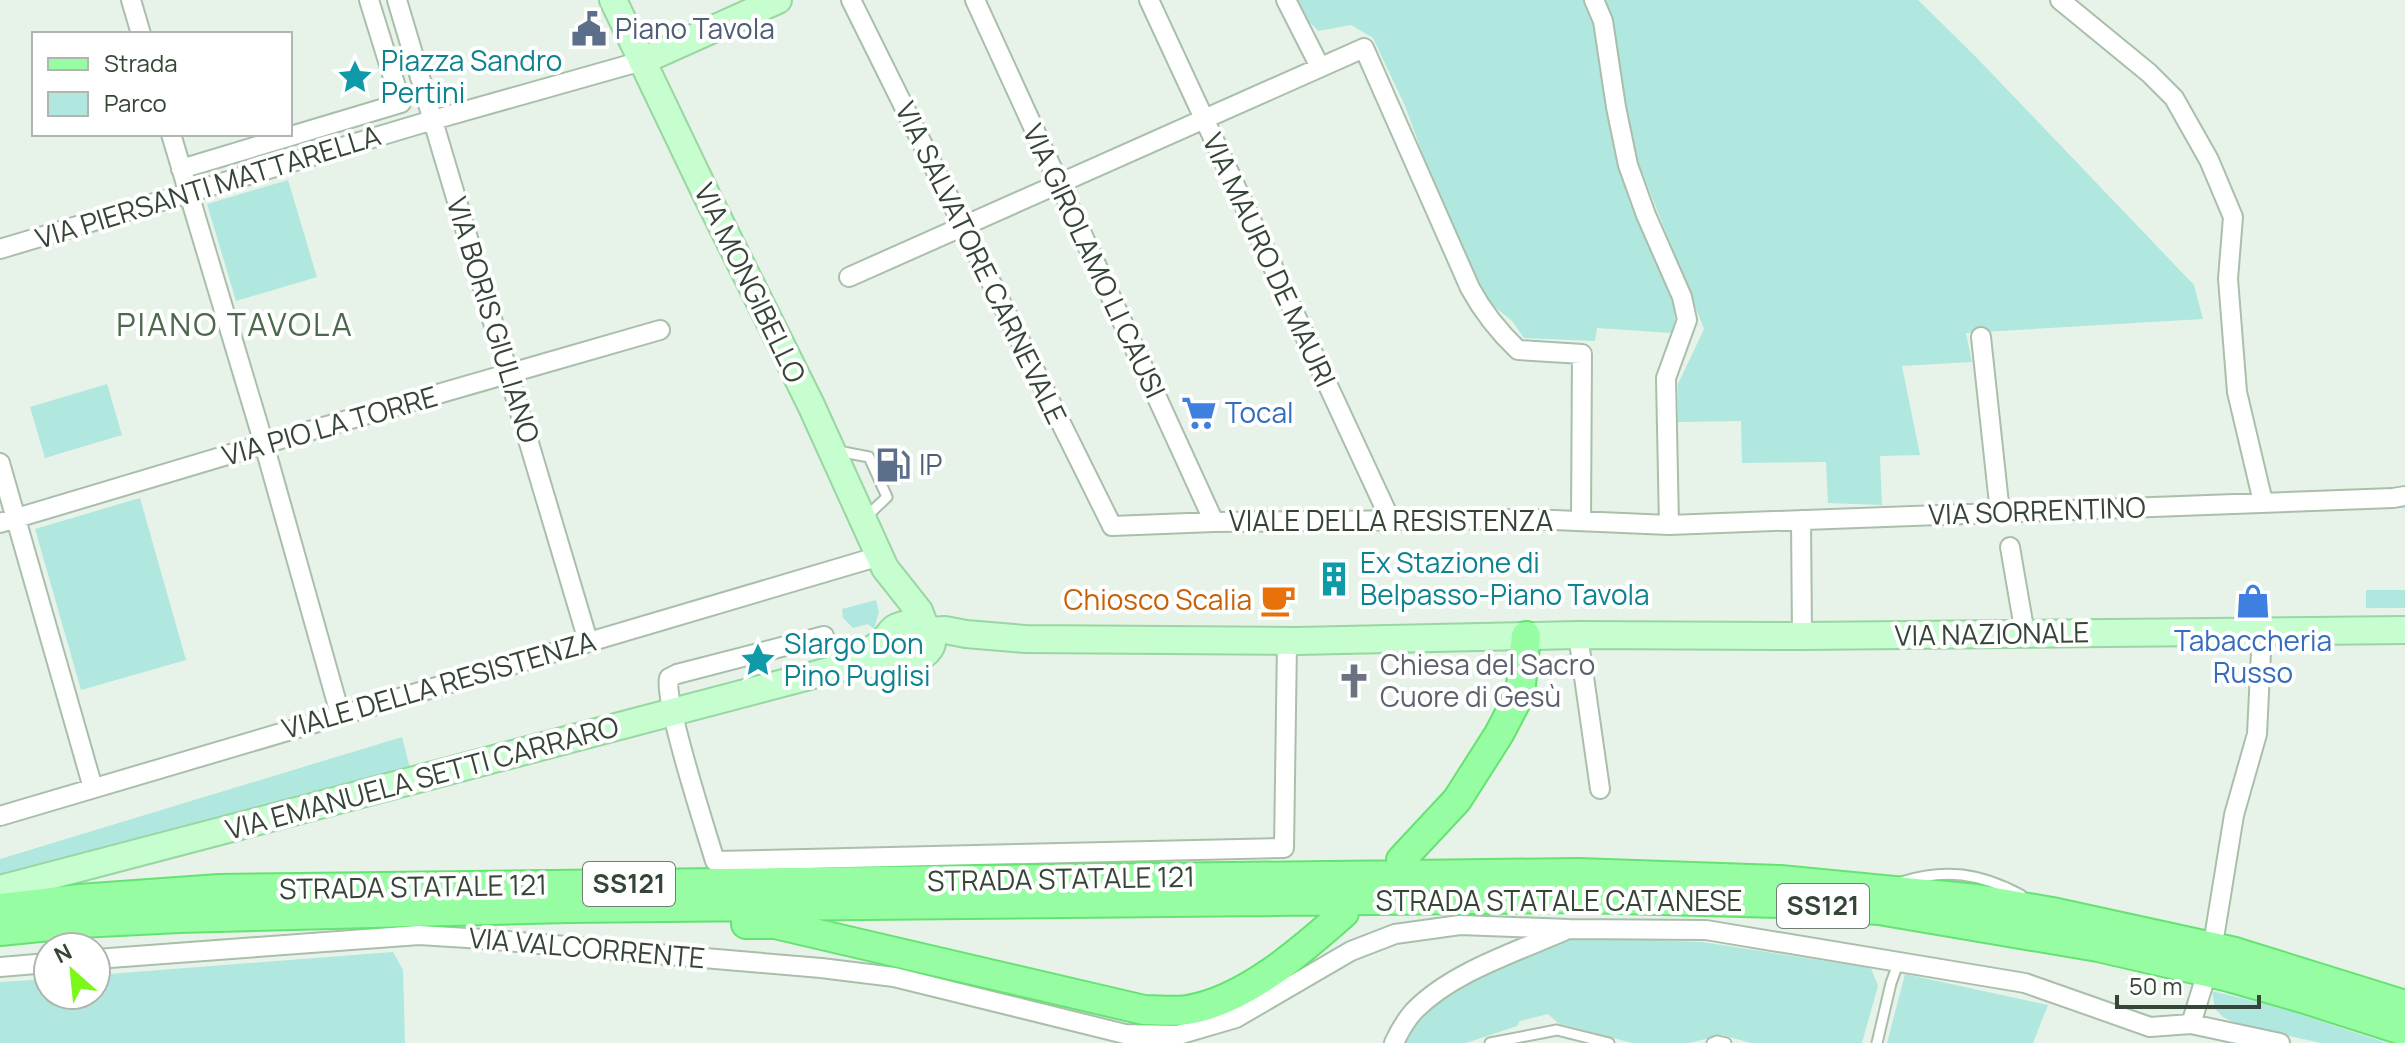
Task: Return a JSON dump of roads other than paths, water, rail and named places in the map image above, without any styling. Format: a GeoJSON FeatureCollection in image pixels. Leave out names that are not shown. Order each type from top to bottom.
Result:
{"type":"FeatureCollection","features":[{"type":"Feature","properties":{"kind":"main road"},"geometry":{"type":"LineString","coordinates":[[1401,860],[1457,800],[1499,734],[1520,694],[1526,636]]}},
{"type":"Feature","properties":{"kind":"main road","name":"STRADA STATALE CATANESE"},"geometry":{"type":"LineString","coordinates":[[1258,876],[1686,875],[1879,888],[1977,899],[2235,952],[2405,1005]]}},
{"type":"Feature","properties":{"kind":"main road","name":"STRADA STATALE 121"},"geometry":{"type":"LineString","coordinates":[[0,908],[219,889],[1258,876]]}},
{"type":"Feature","properties":{"kind":"main road","name":"STRADA STATALE CATANESE"},"geometry":{"type":"LineString","coordinates":[[1226,902],[1580,898],[1782,903],[1879,910],[2113,950],[2244,981],[2405,1031]]}},
{"type":"Feature","properties":{"kind":"main road","name":"STRADA STATALE 121"},"geometry":{"type":"LineString","coordinates":[[0,931],[179,918],[568,908],[1226,902]]}},
{"type":"Feature","properties":{"kind":"main road"},"geometry":{"type":"LineString","coordinates":[[568,908],[618,924],[775,924],[1144,1010],[1187,1010],[1229,997],[1275,969],[1344,913]]}},
{"type":"Feature","properties":{"kind":"street"},"geometry":{"type":"LineString","coordinates":[[131,0],[140,32]]}},
{"type":"Feature","properties":{"kind":"street"},"geometry":{"type":"LineString","coordinates":[[292,136],[401,103],[369,0]]}},
{"type":"Feature","properties":{"kind":"street","name":"VIA BORIS GIULIANO"},"geometry":{"type":"LineString","coordinates":[[397,0],[588,641]]}},
{"type":"Feature","properties":{"kind":"street","name":"VIA MONGIBELLO"},"geometry":{"type":"LineString","coordinates":[[613,0],[832,450],[882,562]]}},
{"type":"Feature","properties":{"kind":"street","name":"VIA PIERSANTI MATTARELLA"},"geometry":{"type":"LineString","coordinates":[[0,249],[642,61],[778,0]]}},
{"type":"Feature","properties":{"kind":"street","name":"VIA SALVATORE CARNEVALE"},"geometry":{"type":"LineString","coordinates":[[851,0],[1112,526]]}},
{"type":"Feature","properties":{"kind":"street","name":"VIA GIROLAMO LI CAUSI"},"geometry":{"type":"LineString","coordinates":[[975,0],[1214,522]]}},
{"type":"Feature","properties":{"kind":"street","name":"VIA MAURO DE MAURI"},"geometry":{"type":"LineString","coordinates":[[1149,0],[1390,519]]}},
{"type":"Feature","properties":{"kind":"street"},"geometry":{"type":"LineString","coordinates":[[1286,0],[1320,67]]}},
{"type":"Feature","properties":{"kind":"street"},"geometry":{"type":"LineString","coordinates":[[1594,0],[1603,21],[1628,165],[1682,297],[1687,320],[1666,378],[1669,525]]}},
{"type":"Feature","properties":{"kind":"street"},"geometry":{"type":"LineString","coordinates":[[2060,0],[2149,73],[2174,98],[2209,160],[2233,217],[2228,279],[2237,392],[2263,502]]}},
{"type":"Feature","properties":{"kind":"street"},"geometry":{"type":"LineString","coordinates":[[849,277],[1364,48],[1483,312],[1499,333],[1518,350],[1582,354],[1581,521]]}},
{"type":"Feature","properties":{"kind":"street"},"geometry":{"type":"LineString","coordinates":[[172,136],[264,444],[340,714]]}},
{"type":"Feature","properties":{"kind":"street"},"geometry":{"type":"LineString","coordinates":[[181,169],[291,136]]}},
{"type":"Feature","properties":{"kind":"street","name":"VIA PIO LA TORRE"},"geometry":{"type":"LineString","coordinates":[[8,521],[660,330]]}},
{"type":"Feature","properties":{"kind":"street"},"geometry":{"type":"LineString","coordinates":[[1981,337],[2000,513]]}},
{"type":"Feature","properties":{"kind":"street"},"geometry":{"type":"LineString","coordinates":[[0,463],[8,521],[93,788]]}},
{"type":"Feature","properties":{"kind":"street","name":"VIA SORRENTINO"},"geometry":{"type":"LineString","coordinates":[[1669,525],[2405,496]]}},
{"type":"Feature","properties":{"kind":"street","name":"VIALE DELLA RESISTENZA"},"geometry":{"type":"LineString","coordinates":[[1112,526],[1390,519],[1531,519],[1669,525]]}},
{"type":"Feature","properties":{"kind":"street"},"geometry":{"type":"LineString","coordinates":[[1801,520],[1802,636]]}},
{"type":"Feature","properties":{"kind":"street"},"geometry":{"type":"LineString","coordinates":[[2010,547],[2025,634]]}},
{"type":"Feature","properties":{"kind":"street"},"geometry":{"type":"LineString","coordinates":[[882,562],[919,611],[927,628],[932,645],[912,658],[892,655],[888,650],[882,562]]}},
{"type":"Feature","properties":{"kind":"street","name":"VIALE DELLA RESISTENZA"},"geometry":{"type":"LineString","coordinates":[[0,816],[588,641],[882,562]]}},
{"type":"Feature","properties":{"kind":"street"},"geometry":{"type":"LineString","coordinates":[[844,667],[887,637],[896,627],[914,623],[966,634],[1025,639],[1287,641],[1578,635],[1600,789]]}},
{"type":"Feature","properties":{"kind":"street","name":"VIA NAZIONALE"},"geometry":{"type":"LineString","coordinates":[[1578,635],[2405,630]]}},
{"type":"Feature","properties":{"kind":"street"},"geometry":{"type":"LineString","coordinates":[[2215,932],[2234,815],[2257,734],[2262,631]]}},
{"type":"Feature","properties":{"kind":"street"},"geometry":{"type":"LineString","coordinates":[[824,636],[669,678],[667,686],[673,714],[715,861],[1284,848],[1287,641]]}},
{"type":"Feature","properties":{"kind":"street"},"geometry":{"type":"LineString","coordinates":[[844,667],[1025,639]]}},
{"type":"Feature","properties":{"kind":"street","name":"VIA EMANUELA SETTI CARRARO"},"geometry":{"type":"LineString","coordinates":[[0,889],[844,667]]}},
{"type":"Feature","properties":{"kind":"street","name":"VIA VALCORRENTE"},"geometry":{"type":"LineString","coordinates":[[112,958],[419,935],[451,937],[894,977],[1125,1034],[1178,1039],[1236,1018],[1351,951],[1395,934],[1460,925],[1706,930],[2025,983],[2150,1027],[2191,1024],[2280,1043]]}},
{"type":"Feature","properties":{"kind":"street"},"geometry":{"type":"LineString","coordinates":[[1397,1039],[1414,1011],[1446,986],[1478,967],[1569,929]]}},
{"type":"Feature","properties":{"kind":"street"},"geometry":{"type":"LineString","coordinates":[[0,967],[32,964]]}},
{"type":"Feature","properties":{"kind":"street"},"geometry":{"type":"LineString","coordinates":[[2191,1024],[2204,982]]}},
{"type":"Feature","properties":{"kind":"lane"},"geometry":{"type":"LineString","coordinates":[[1877,1043],[1899,961]]}},
{"type":"Feature","properties":{"kind":"lane"},"geometry":{"type":"LineString","coordinates":[[1490,1043],[1557,1030],[1609,1043]]}},
{"type":"Feature","properties":{"kind":"lane"},"geometry":{"type":"LineString","coordinates":[[1712,1043],[1726,1043]]}},
{"type":"Feature","properties":{"kind":"place","name":"Piano Tavola"},"geometry":{"type":"Point","coordinates":[589,29]}},
{"type":"Feature","properties":{"kind":"place","name":"Piazza Sandro Pertini"},"geometry":{"type":"Point","coordinates":[355,77]}},
{"type":"Feature","properties":{"kind":"place","name":"Tocal"},"geometry":{"type":"Point","coordinates":[1199,413]}},
{"type":"Feature","properties":{"kind":"place","name":"IP"},"geometry":{"type":"Point","coordinates":[893,465]}},
{"type":"Feature","properties":{"kind":"place","name":"Ex Stazione di Belpasso-Piano Tavola"},"geometry":{"type":"Point","coordinates":[1334,579]}},
{"type":"Feature","properties":{"kind":"place","name":"Chiosco Scalia"},"geometry":{"type":"Point","coordinates":[1278,600]}},
{"type":"Feature","properties":{"kind":"place","name":"Tabaccheria Russo"},"geometry":{"type":"Point","coordinates":[2253,601]}},
{"type":"Feature","properties":{"kind":"place","name":"Slargo Don Pino Puglisi"},"geometry":{"type":"Point","coordinates":[758,660]}},
{"type":"Feature","properties":{"kind":"place","name":"Chiesa del Sacro Cuore di Gesù"},"geometry":{"type":"Point","coordinates":[1354,681]}},
{"type":"Feature","properties":{"kind":"district","name":"PIANO TAVOLA"},"geometry":{"type":"Point","coordinates":[235,325]}}]}
